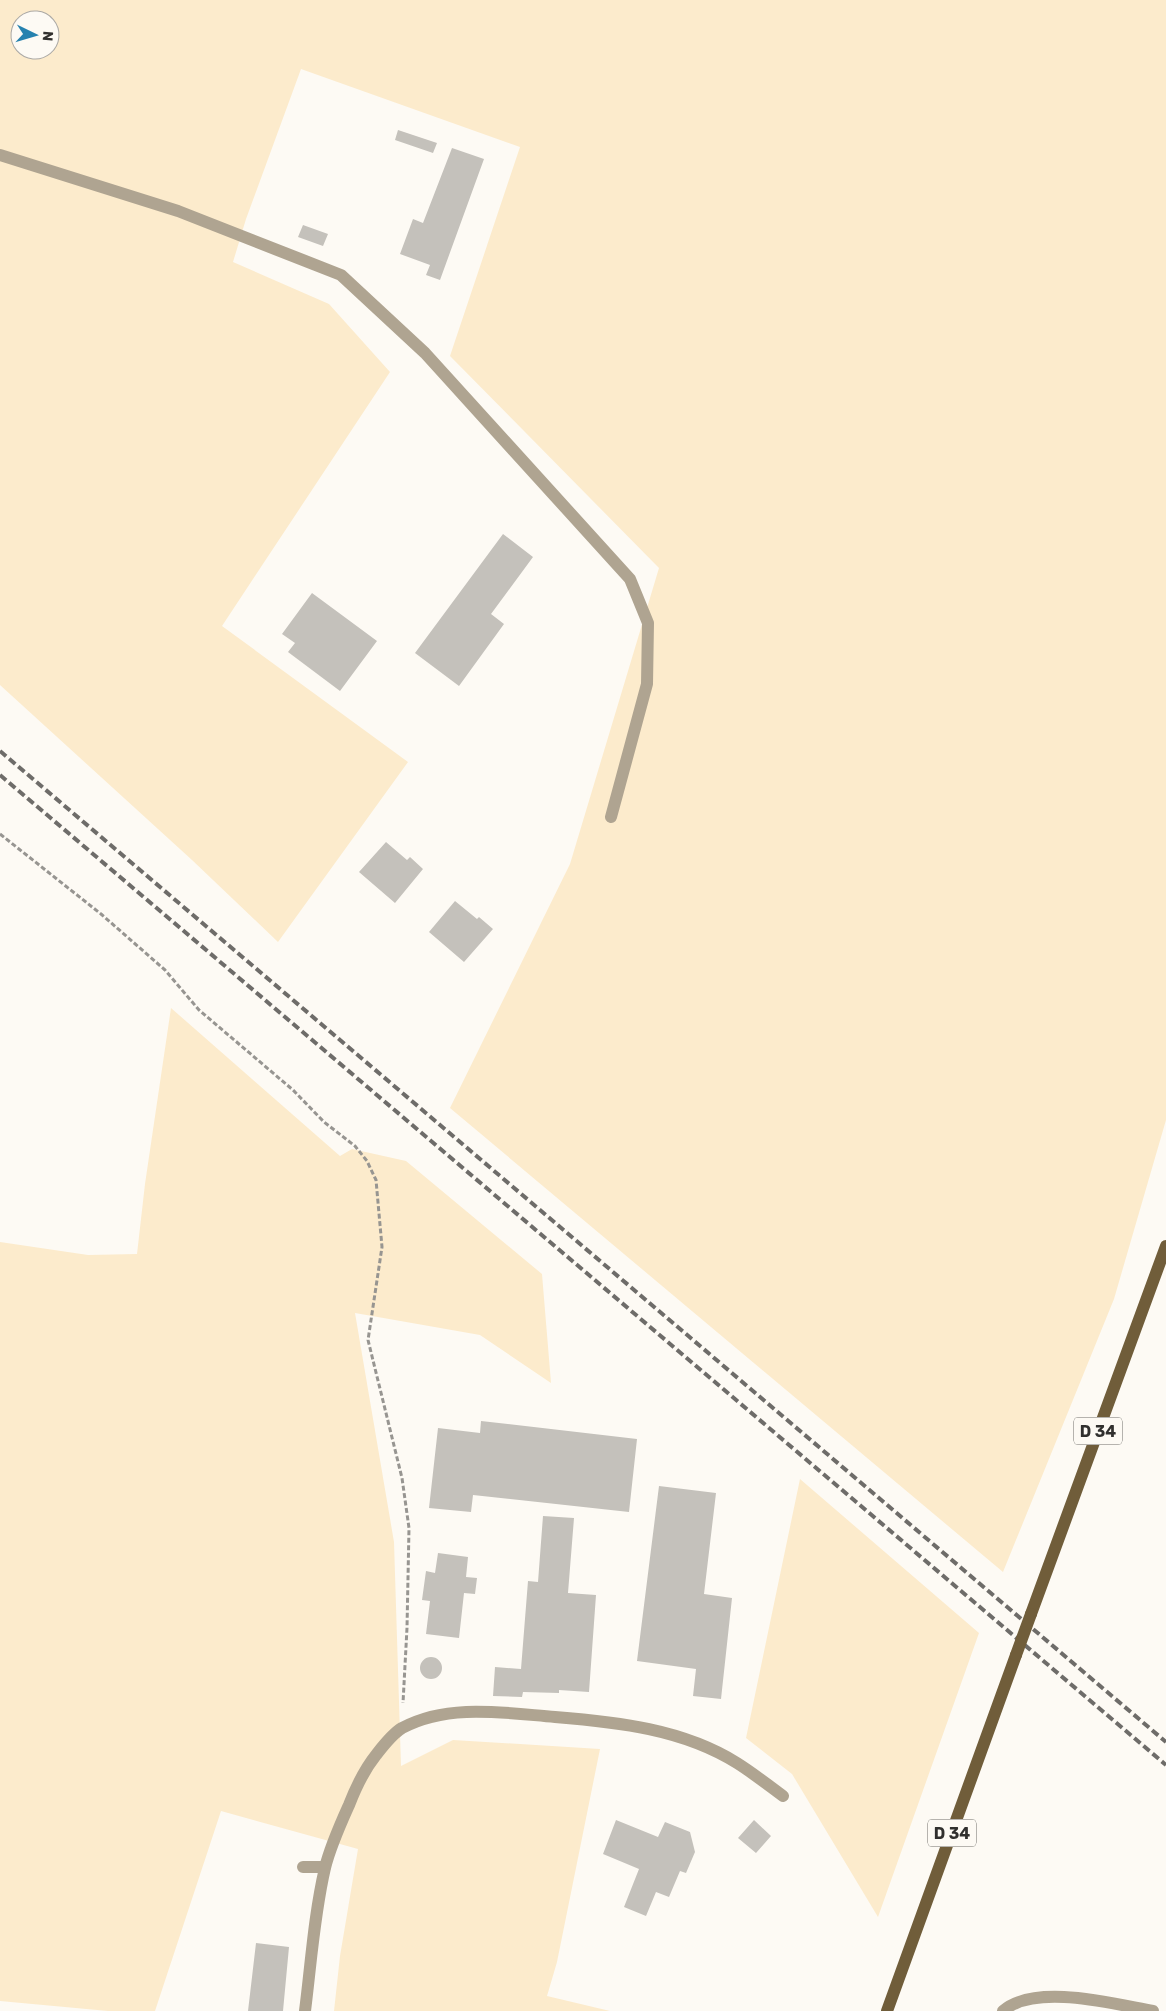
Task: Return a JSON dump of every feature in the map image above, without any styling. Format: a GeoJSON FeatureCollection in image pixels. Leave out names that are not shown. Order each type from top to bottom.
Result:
{"type":"FeatureCollection","features":[{"type":"Feature","properties":{"kind":"main road","name":"D 34"},"geometry":{"type":"LineString","coordinates":[[888,2011],[1166,1246]]}},
{"type":"Feature","properties":{"kind":"street"},"geometry":{"type":"LineString","coordinates":[[0,155],[178,212],[341,275],[425,353],[630,579],[648,623],[647,684],[612,817]]}},
{"type":"Feature","properties":{"kind":"street"},"geometry":{"type":"LineString","coordinates":[[306,2011],[317,1912],[325,1867],[339,1827],[368,1766],[384,1744],[401,1728],[452,1712],[591,1720],[635,1726],[681,1738],[714,1750],[737,1762],[783,1796]]}},
{"type":"Feature","properties":{"kind":"street"},"geometry":{"type":"LineString","coordinates":[[303,1867],[325,1867]]}},
{"type":"Feature","properties":{"kind":"street"},"geometry":{"type":"LineString","coordinates":[[1003,2011],[1008,2007],[1030,1999],[1052,1996],[1100,2001],[1152,2011]]}},
{"type":"Feature","properties":{"kind":"path"},"geometry":{"type":"LineString","coordinates":[[0,834],[101,914],[165,970],[199,1010],[293,1090],[324,1122],[355,1146],[367,1161],[376,1180],[382,1247],[368,1340],[402,1478],[409,1528],[407,1628],[401,1728]]}},
{"type":"Feature","properties":{"kind":"shaded area"},"geometry":{"type":"Polygon","coordinates":[[[0,0],[1166,0],[1166,1120],[1114,1299],[1003,1572],[450,1108],[570,864],[659,568],[450,356],[520,147],[301,69],[246,219],[233,262],[329,304],[390,372],[222,626],[408,762],[278,942],[192,860],[0,685],[0,0]]]}},
{"type":"Feature","properties":{"kind":"shaded area"},"geometry":{"type":"Polygon","coordinates":[[[171,1008],[340,1156],[352,1149],[406,1161],[542,1274],[551,1383],[480,1335],[355,1313],[394,1542],[401,1766],[453,1740],[600,1749],[557,1962],[547,1996],[610,2011],[334,2011],[340,1956],[358,1849],[221,1811],[155,2011],[108,2011],[0,2001],[0,1242],[88,1255],[137,1254],[145,1184],[171,1008]]]}},
{"type":"Feature","properties":{"kind":"shaded area"},"geometry":{"type":"Polygon","coordinates":[[[800,1479],[979,1633],[878,1917],[792,1774],[746,1738],[800,1479]]]}},
{"type":"Feature","properties":{"kind":"building"},"geometry":{"type":"Polygon","coordinates":[[[398,130],[437,143],[433,153],[395,140],[398,130]]]}},
{"type":"Feature","properties":{"kind":"building"},"geometry":{"type":"Polygon","coordinates":[[[452,148],[484,159],[440,280],[426,275],[430,265],[400,254],[413,219],[423,223],[452,148]]]}},
{"type":"Feature","properties":{"kind":"building"},"geometry":{"type":"Polygon","coordinates":[[[303,225],[328,234],[323,246],[298,237],[303,225]]]}},
{"type":"Feature","properties":{"kind":"building"},"geometry":{"type":"Polygon","coordinates":[[[503,534],[533,557],[491,614],[504,624],[459,686],[415,653],[503,534]]]}},
{"type":"Feature","properties":{"kind":"building"},"geometry":{"type":"Polygon","coordinates":[[[312,593],[377,641],[340,691],[288,652],[295,643],[282,634],[312,593]]]}},
{"type":"Feature","properties":{"kind":"building"},"geometry":{"type":"Polygon","coordinates":[[[386,842],[407,860],[410,857],[423,869],[395,903],[359,872],[386,842]]]}},
{"type":"Feature","properties":{"kind":"building"},"geometry":{"type":"Polygon","coordinates":[[[455,901],[493,929],[464,962],[429,932],[455,901]]]}},
{"type":"Feature","properties":{"kind":"building"},"geometry":{"type":"Polygon","coordinates":[[[481,1421],[637,1439],[629,1512],[473,1495],[471,1512],[429,1508],[438,1428],[480,1433],[481,1421]]]}},
{"type":"Feature","properties":{"kind":"building"},"geometry":{"type":"Polygon","coordinates":[[[659,1486],[716,1493],[704,1594],[732,1598],[721,1699],[693,1696],[696,1669],[637,1661],[659,1486]]]}},
{"type":"Feature","properties":{"kind":"building"},"geometry":{"type":"Polygon","coordinates":[[[543,1516],[574,1518],[568,1593],[596,1595],[589,1692],[559,1690],[559,1693],[523,1692],[522,1697],[493,1696],[495,1667],[521,1669],[528,1581],[538,1582],[543,1516]]]}},
{"type":"Feature","properties":{"kind":"building"},"geometry":{"type":"Polygon","coordinates":[[[438,1553],[468,1557],[466,1577],[477,1578],[475,1594],[464,1593],[459,1638],[426,1634],[430,1601],[422,1600],[426,1571],[435,1573],[438,1553]]]}},
{"type":"Feature","properties":{"kind":"building"},"geometry":{"type":"Polygon","coordinates":[[[431,1657],[439,1660],[442,1668],[439,1676],[431,1679],[423,1676],[420,1668],[423,1660],[431,1657]]]}},
{"type":"Feature","properties":{"kind":"building"},"geometry":{"type":"Polygon","coordinates":[[[616,1820],[658,1837],[665,1822],[690,1832],[695,1852],[686,1873],[680,1871],[669,1897],[656,1892],[646,1916],[624,1907],[639,1869],[603,1854],[616,1820]]]}},
{"type":"Feature","properties":{"kind":"building"},"geometry":{"type":"Polygon","coordinates":[[[754,1820],[771,1836],[756,1853],[738,1838],[754,1820]]]}},
{"type":"Feature","properties":{"kind":"building"},"geometry":{"type":"Polygon","coordinates":[[[256,1943],[289,1947],[283,2011],[248,2011],[256,1943]]]}},
{"type":"Feature","properties":{"kind":"railway"},"geometry":{"type":"LineString","coordinates":[[0,751],[1166,1742]]}},
{"type":"Feature","properties":{"kind":"railway"},"geometry":{"type":"LineString","coordinates":[[0,775],[1166,1765]]}}]}
